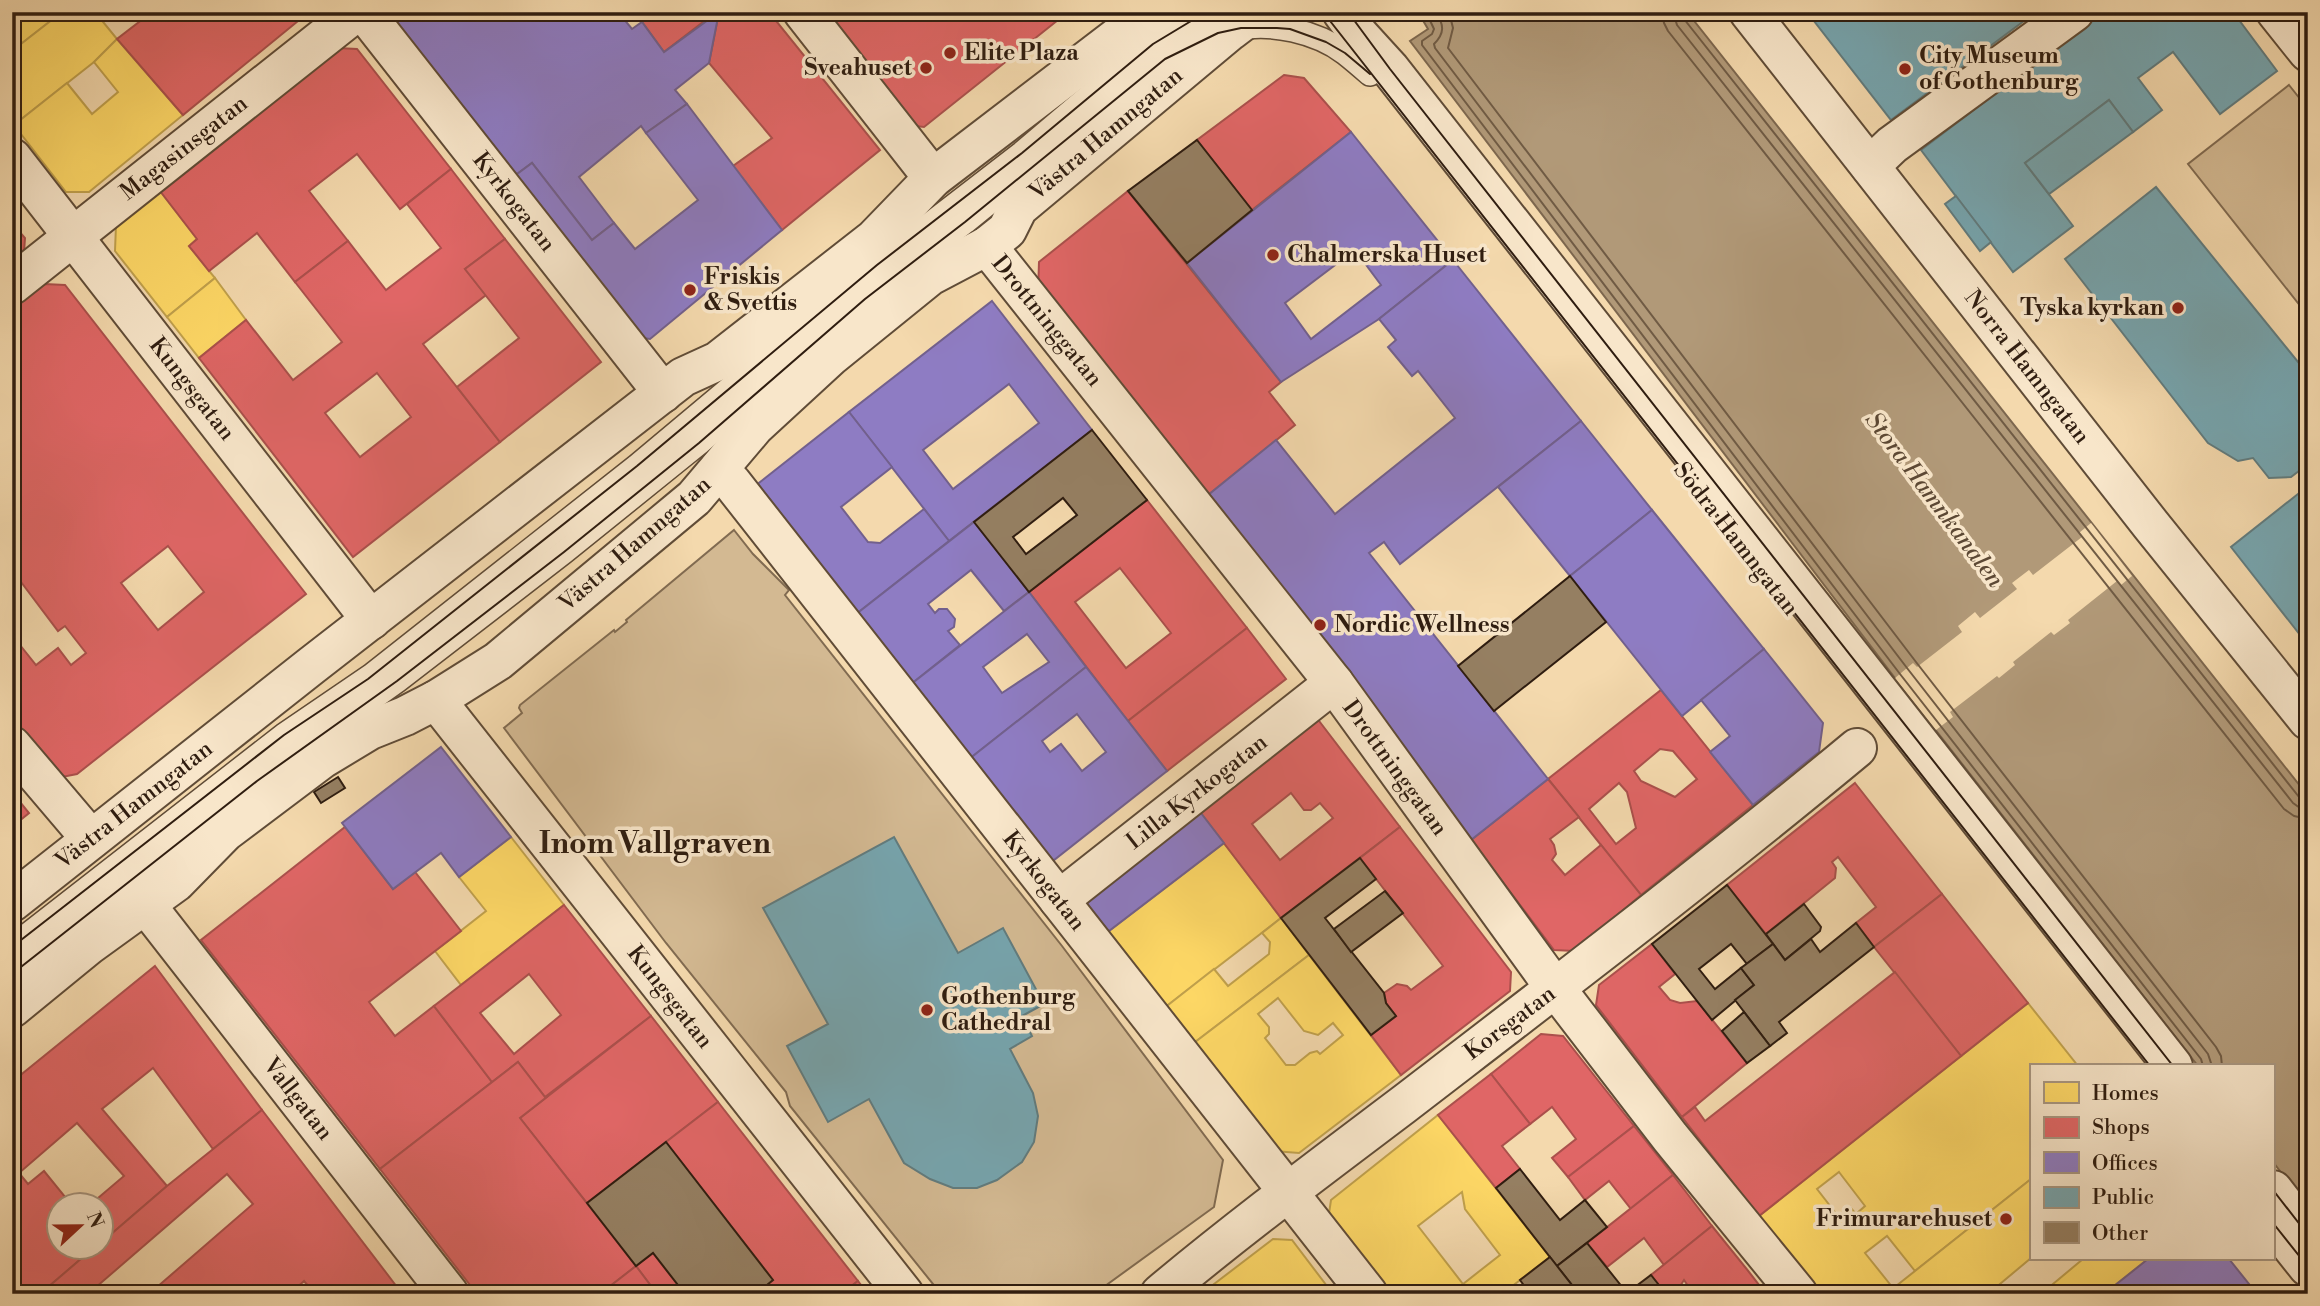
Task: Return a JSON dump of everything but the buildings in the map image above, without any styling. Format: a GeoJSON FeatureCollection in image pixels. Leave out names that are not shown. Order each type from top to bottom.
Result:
{"type":"FeatureCollection","features":[{"type":"Feature","properties":{"kind":"street","name":"Magasinsgatan"},"geometry":{"type":"LineString","coordinates":[[12,285],[356,12]]}},
{"type":"Feature","properties":{"kind":"street","name":"Kyrkogatan"},"geometry":{"type":"LineString","coordinates":[[364,12],[663,393]]}},
{"type":"Feature","properties":{"kind":"street"},"geometry":{"type":"LineString","coordinates":[[803,12],[933,177]]}},
{"type":"Feature","properties":{"kind":"street","name":"Södra Hamngatan"},"geometry":{"type":"LineString","coordinates":[[1322,12],[1350,24],[1407,91],[2171,1064]]}},
{"type":"Feature","properties":{"kind":"street","name":"Södra Hamngatan"},"geometry":{"type":"LineString","coordinates":[[1322,12],[2148,1064]]}},
{"type":"Feature","properties":{"kind":"street","name":"Norra Hamngatan"},"geometry":{"type":"LineString","coordinates":[[1749,12],[2159,536],[2308,720]]}},
{"type":"Feature","properties":{"kind":"street"},"geometry":{"type":"LineString","coordinates":[[1870,166],[1892,145],[2074,12]]}},
{"type":"Feature","properties":{"kind":"street"},"geometry":{"type":"LineString","coordinates":[[2276,12],[2308,52]]}},
{"type":"Feature","properties":{"kind":"street","name":"Västra Hamngatan"},"geometry":{"type":"LineString","coordinates":[[12,1008],[89,945],[176,882],[225,832],[322,759],[370,730],[436,700],[498,661],[694,498],[754,426],[830,357],[930,276],[987,246],[1007,230],[1018,208],[1230,18]]}},
{"type":"Feature","properties":{"kind":"street"},"geometry":{"type":"LineString","coordinates":[[1151,28],[1230,18]]}},
{"type":"Feature","properties":{"kind":"street","name":"Västra Hamngatan"},"geometry":{"type":"LineString","coordinates":[[12,902],[683,377],[718,361],[874,239],[933,177],[1151,28]]}},
{"type":"Feature","properties":{"kind":"street","name":"Kungsgatan"},"geometry":{"type":"LineString","coordinates":[[12,158],[371,620]]}},
{"type":"Feature","properties":{"kind":"street","name":"Drottninggatan"},"geometry":{"type":"LineString","coordinates":[[987,246],[1334,683],[1556,988],[1670,1137],[1798,1294]]}},
{"type":"Feature","properties":{"kind":"street","name":"Kyrkogatan"},"geometry":{"type":"LineString","coordinates":[[719,469],[1368,1294]]}},
{"type":"Feature","properties":{"kind":"street","name":"Lilla Kyrkogatan"},"geometry":{"type":"LineString","coordinates":[[1059,900],[1334,683]]}},
{"type":"Feature","properties":{"kind":"street","name":"Kungsgatan"},"geometry":{"type":"LineString","coordinates":[[436,700],[904,1294]]}},
{"type":"Feature","properties":{"kind":"street"},"geometry":{"type":"LineString","coordinates":[[12,746],[91,839]]}},
{"type":"Feature","properties":{"kind":"street","name":"Korsgatan"},"geometry":{"type":"LineString","coordinates":[[1160,1294],[1234,1231],[1556,988],[1857,748]]}},
{"type":"Feature","properties":{"kind":"street","name":"Vallgatan"},"geometry":{"type":"LineString","coordinates":[[146,905],[449,1294]]}},
{"type":"Feature","properties":{"kind":"street"},"geometry":{"type":"LineString","coordinates":[[2274,1191],[2308,1234]]}},
{"type":"Feature","properties":{"kind":"street"},"geometry":{"type":"LineString","coordinates":[[2274,1224],[2308,1267]]}},
{"type":"Feature","properties":{"kind":"lane"},"geometry":{"type":"LineString","coordinates":[[12,947],[284,735],[372,675],[647,459],[866,273],[1022,152],[1151,28],[1181,12]]}},
{"type":"Feature","properties":{"kind":"lane"},"geometry":{"type":"LineString","coordinates":[[12,974],[257,781],[397,681],[564,552],[699,443],[865,299],[1166,60],[1203,39],[1230,18],[1251,27],[1290,29],[1332,46],[1370,74]]}},
{"type":"Feature","properties":{"kind":"shaded area"},"geometry":{"type":"Polygon","coordinates":[[[2289,85],[2308,109],[2308,313],[2188,164],[2289,85]]]}},
{"type":"Feature","properties":{"kind":"shaded area"},"geometry":{"type":"Polygon","coordinates":[[[734,530],[753,554],[789,590],[785,595],[1062,946],[1223,1160],[1214,1207],[1094,1294],[941,1294],[790,1106],[786,1092],[666,943],[504,728],[522,713],[520,705],[614,630],[615,632],[734,530]]]}},
{"type":"Feature","properties":{"kind":"water","name":"Stora Hamnkanalen"},"geometry":{"type":"Polygon","coordinates":[[[1418,12],[1687,12],[2308,796],[2308,1207],[2274,1163],[2274,1064],[2196,1064],[1895,678],[1410,41],[1428,29],[1418,12]]]}},
{"type":"Feature","properties":{"kind":"pier"},"geometry":{"type":"Polygon","coordinates":[[[2091,523],[2132,576],[2121,585],[2117,581],[2068,620],[2070,623],[2054,635],[2051,632],[2013,662],[2015,665],[1999,678],[1997,676],[1950,712],[1953,717],[1936,730],[1895,678],[1913,663],[1917,667],[1962,632],[1958,626],[1975,612],[1980,618],[2017,589],[2012,583],[2029,570],[2033,575],[2082,537],[2079,533],[2091,523]]]}},
{"type":"Feature","properties":{"kind":"tram line"},"geometry":{"type":"LineString","coordinates":[[12,947],[284,735],[368,679],[637,466],[877,265],[1022,153],[1153,44],[1206,12]]}},
{"type":"Feature","properties":{"kind":"tram line"},"geometry":{"type":"LineString","coordinates":[[1323,12],[2148,1064]]}},
{"type":"Feature","properties":{"kind":"tram line"},"geometry":{"type":"LineString","coordinates":[[1348,12],[2171,1064]]}},
{"type":"Feature","properties":{"kind":"tram line"},"geometry":{"type":"LineString","coordinates":[[12,974],[257,781],[397,681],[564,552],[699,443],[865,299],[965,222],[1165,59],[1218,33],[1241,28],[1277,28],[1290,29],[1326,42],[1345,53],[1370,74]]}},
{"type":"Feature","properties":{"kind":"tram line"},"geometry":{"type":"LineString","coordinates":[[2274,1191],[2308,1235]]}},
{"type":"Feature","properties":{"kind":"tram line"},"geometry":{"type":"LineString","coordinates":[[2274,1224],[2308,1267]]}},
{"type":"Feature","properties":{"kind":"place","name":"Elite Plaza"},"geometry":{"type":"Point","coordinates":[950,53]}},
{"type":"Feature","properties":{"kind":"place","name":"Sveahuset"},"geometry":{"type":"Point","coordinates":[926,68]}},
{"type":"Feature","properties":{"kind":"place","name":"City Museum of Gothenburg"},"geometry":{"type":"Point","coordinates":[1905,69]}},
{"type":"Feature","properties":{"kind":"place","name":"Chalmerska Huset"},"geometry":{"type":"Point","coordinates":[1273,255]}},
{"type":"Feature","properties":{"kind":"place","name":"Friskis & Svettis"},"geometry":{"type":"Point","coordinates":[690,290]}},
{"type":"Feature","properties":{"kind":"place","name":"Tyska kyrkan"},"geometry":{"type":"Point","coordinates":[2178,308]}},
{"type":"Feature","properties":{"kind":"place","name":"Nordic Wellness"},"geometry":{"type":"Point","coordinates":[1320,625]}},
{"type":"Feature","properties":{"kind":"place","name":"Gothenburg Cathedral"},"geometry":{"type":"Point","coordinates":[927,1010]}},
{"type":"Feature","properties":{"kind":"place","name":"Frimurarehuset"},"geometry":{"type":"Point","coordinates":[2006,1219]}},
{"type":"Feature","properties":{"kind":"district","name":"Inom Vallgraven"},"geometry":{"type":"Point","coordinates":[655,844]}}]}
